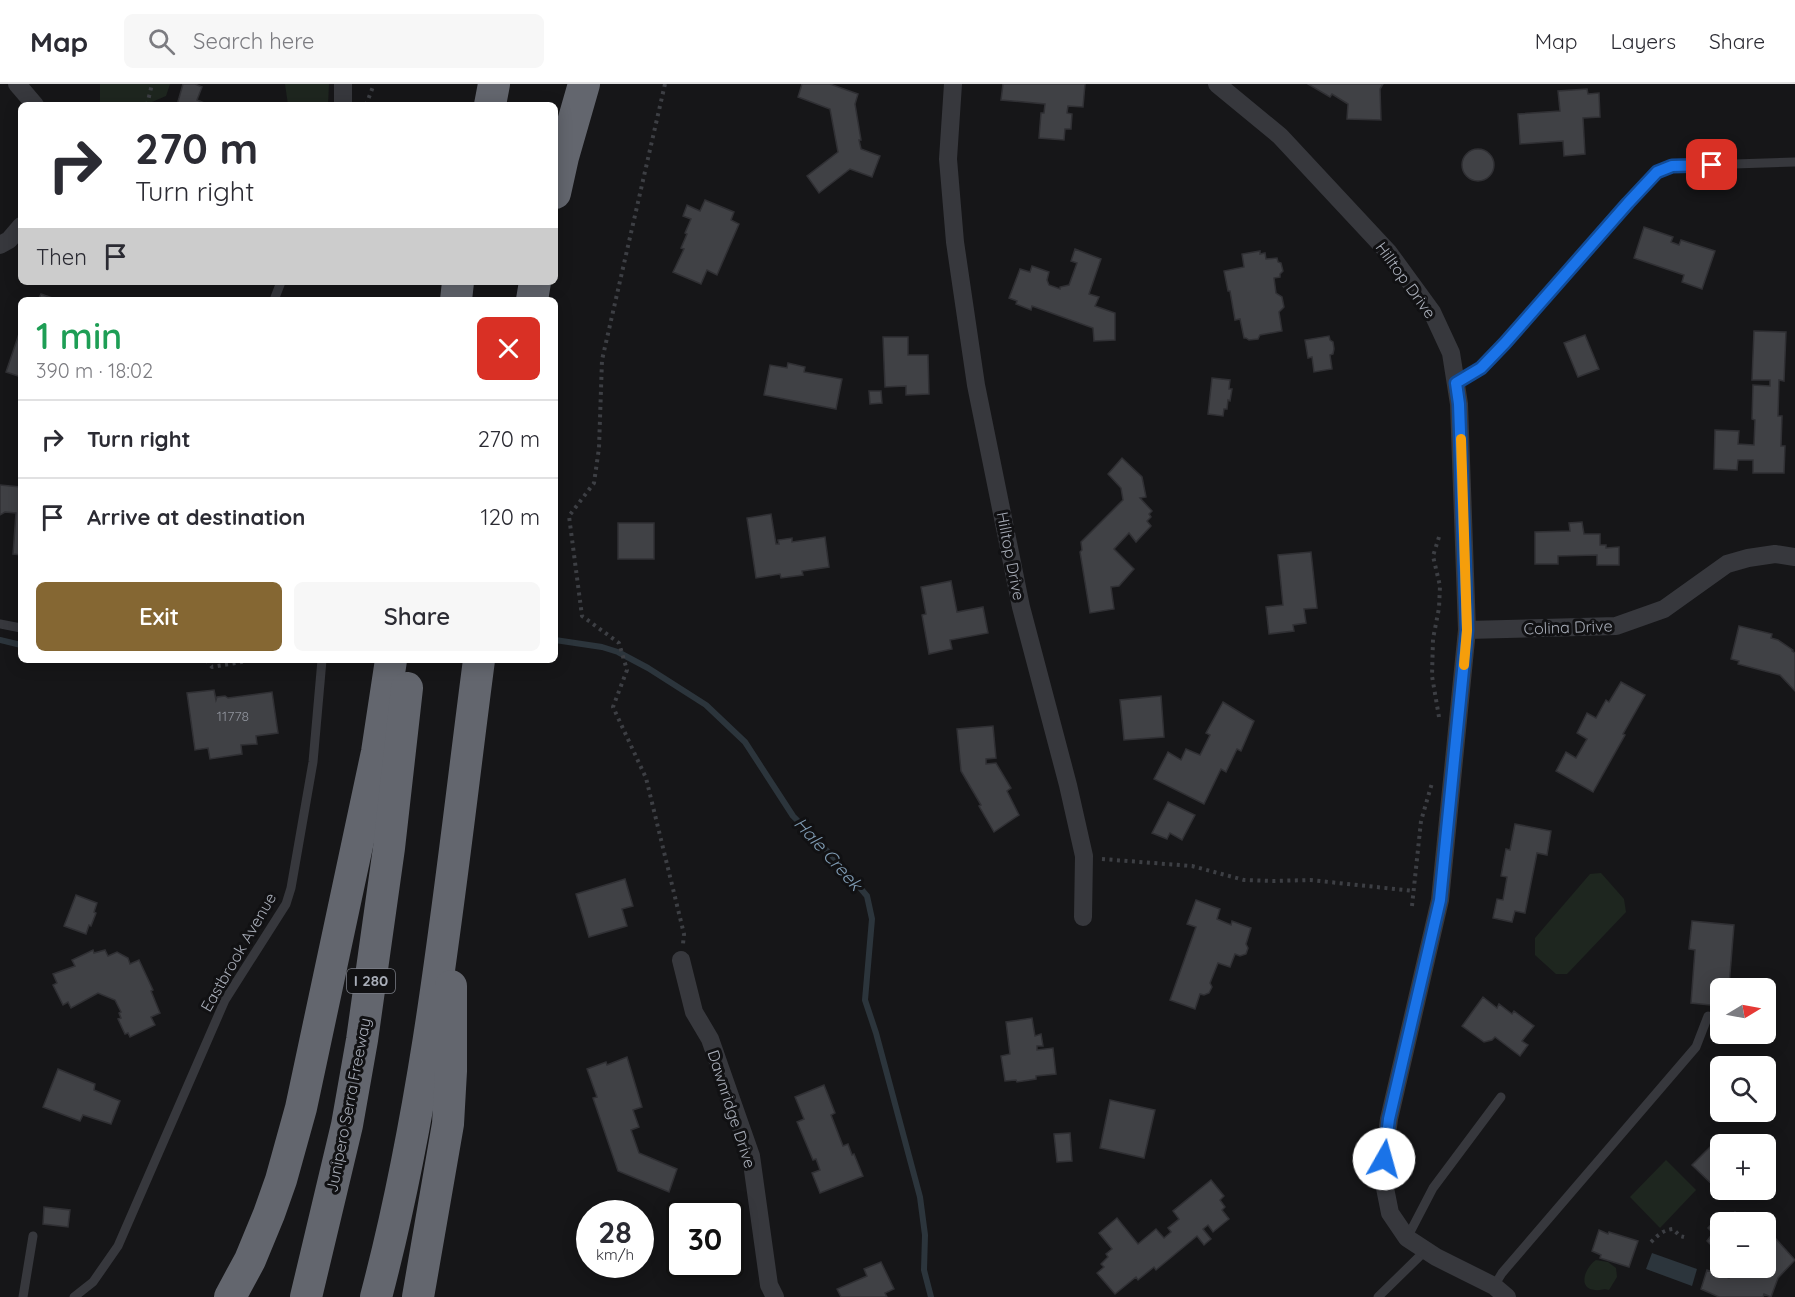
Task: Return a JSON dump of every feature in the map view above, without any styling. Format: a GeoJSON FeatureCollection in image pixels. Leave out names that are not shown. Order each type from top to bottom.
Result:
{"type":"FeatureCollection","features":[{"type":"Feature","properties":{"kind":"highway"},"geometry":{"type":"LineString","coordinates":[[491,102],[494,84]]}},
{"type":"Feature","properties":{"kind":"highway"},"geometry":{"type":"LineString","coordinates":[[558,182],[584,84]]}},
{"type":"Feature","properties":{"kind":"highway"},"geometry":{"type":"LineString","coordinates":[[230,1297],[250,1260],[269,1214],[301,1108],[376,752],[390,663]]}},
{"type":"Feature","properties":{"kind":"highway","name":"Junipero Serra Freeway"},"geometry":{"type":"LineString","coordinates":[[306,1297],[347,1125],[362,1040],[389,848],[410,663]]}},
{"type":"Feature","properties":{"kind":"highway"},"geometry":{"type":"LineString","coordinates":[[376,1297],[387,1256],[412,1134],[433,1008],[479,663]]}},
{"type":"Feature","properties":{"kind":"highway"},"geometry":{"type":"LineString","coordinates":[[418,1297],[448,1124],[452,1020],[449,885]]}},
{"type":"Feature","properties":{"kind":"street"},"geometry":{"type":"LineString","coordinates":[[17,84],[32,102]]}},
{"type":"Feature","properties":{"kind":"street"},"geometry":{"type":"LineString","coordinates":[[343,84],[343,102]]}},
{"type":"Feature","properties":{"kind":"street","name":"Hilltop Drive"},"geometry":{"type":"LineString","coordinates":[[953,84],[948,159],[955,242],[976,385],[1021,607],[1068,785],[1083,856],[1083,917]]}},
{"type":"Feature","properties":{"kind":"street","name":"Hilltop Drive"},"geometry":{"type":"LineString","coordinates":[[1217,84],[1280,136],[1389,253],[1432,312],[1451,353],[1459,404],[1467,630],[1440,900],[1389,1119],[1382,1173],[1390,1213],[1407,1238],[1436,1257],[1500,1291]]}},
{"type":"Feature","properties":{"kind":"street"},"geometry":{"type":"LineString","coordinates":[[0,245],[9,240],[18,230]]}},
{"type":"Feature","properties":{"kind":"street","name":"Colina Drive"},"geometry":{"type":"LineString","coordinates":[[1467,630],[1616,626],[1664,609],[1727,564],[1775,554],[1795,557]]}},
{"type":"Feature","properties":{"kind":"street","name":"Dawnridge Drive"},"geometry":{"type":"LineString","coordinates":[[681,960],[694,1012],[710,1039],[751,1156],[769,1284],[775,1297]]}},
{"type":"Feature","properties":{"kind":"lane"},"geometry":{"type":"LineString","coordinates":[[1456,383],[1481,368],[1505,343],[1657,172],[1672,166],[1795,162]]}},
{"type":"Feature","properties":{"kind":"lane"},"geometry":{"type":"LineString","coordinates":[[0,624],[18,627]]}},
{"type":"Feature","properties":{"kind":"lane","name":"Eastbrook Avenue"},"geometry":{"type":"LineString","coordinates":[[74,1297],[93,1282],[118,1246],[225,1000],[286,904],[291,888],[313,762],[322,663]]}},
{"type":"Feature","properties":{"kind":"lane"},"geometry":{"type":"LineString","coordinates":[[1500,1291],[1502,1272],[1696,1047],[1708,1016]]}},
{"type":"Feature","properties":{"kind":"lane"},"geometry":{"type":"LineString","coordinates":[[1407,1238],[1433,1188],[1501,1097]]}},
{"type":"Feature","properties":{"kind":"lane"},"geometry":{"type":"LineString","coordinates":[[23,1297],[33,1236]]}},
{"type":"Feature","properties":{"kind":"lane"},"geometry":{"type":"LineString","coordinates":[[1378,1297],[1426,1250]]}},
{"type":"Feature","properties":{"kind":"path"},"geometry":{"type":"LineString","coordinates":[[148,102],[152,84]]}},
{"type":"Feature","properties":{"kind":"path"},"geometry":{"type":"LineString","coordinates":[[367,102],[374,84]]}},
{"type":"Feature","properties":{"kind":"path"},"geometry":{"type":"LineString","coordinates":[[665,84],[602,360],[600,448],[594,483],[569,516],[582,616],[619,643],[627,669],[613,707],[646,778],[684,934],[681,960]]}},
{"type":"Feature","properties":{"kind":"path"},"geometry":{"type":"LineString","coordinates":[[1439,537],[1433,556],[1440,586],[1439,608],[1432,639],[1432,676],[1439,725]]}},
{"type":"Feature","properties":{"kind":"path"},"geometry":{"type":"LineString","coordinates":[[209,663],[212,667],[236,663]]}},
{"type":"Feature","properties":{"kind":"path"},"geometry":{"type":"LineString","coordinates":[[1412,906],[1421,821],[1434,776]]}},
{"type":"Feature","properties":{"kind":"path"},"geometry":{"type":"LineString","coordinates":[[1083,856],[1192,866],[1244,880],[1310,880],[1414,891]]}},
{"type":"Feature","properties":{"kind":"path"},"geometry":{"type":"LineString","coordinates":[[1652,1242],[1666,1229],[1673,1229],[1684,1237]]}},
{"type":"Feature","properties":{"kind":"shaded area"},"geometry":{"type":"Polygon","coordinates":[[[100,84],[170,84],[166,96],[152,102],[100,102],[100,84]]]}},
{"type":"Feature","properties":{"kind":"shaded area"},"geometry":{"type":"Polygon","coordinates":[[[285,84],[329,84],[328,102],[288,102],[285,84]]]}},
{"type":"Feature","properties":{"kind":"shaded area"},"geometry":{"type":"Polygon","coordinates":[[[1601,873],[1624,899],[1626,912],[1567,974],[1556,974],[1535,955],[1535,938],[1590,874],[1601,873]]]}},
{"type":"Feature","properties":{"kind":"shaded area"},"geometry":{"type":"Polygon","coordinates":[[[1666,1160],[1696,1190],[1660,1228],[1630,1197],[1666,1160]]]}},
{"type":"Feature","properties":{"kind":"shaded area"},"geometry":{"type":"Polygon","coordinates":[[[1652,1253],[1697,1269],[1692,1286],[1646,1269],[1652,1253]]]}},
{"type":"Feature","properties":{"kind":"shaded area"},"geometry":{"type":"Polygon","coordinates":[[[1596,1260],[1608,1262],[1616,1268],[1617,1277],[1609,1290],[1589,1289],[1586,1286],[1586,1272],[1596,1260]]]}},
{"type":"Feature","properties":{"kind":"building"},"geometry":{"type":"Polygon","coordinates":[[[183,84],[195,84],[202,87],[197,100],[202,102],[178,102],[183,84]]]}},
{"type":"Feature","properties":{"kind":"building"},"geometry":{"type":"Polygon","coordinates":[[[802,84],[830,84],[858,94],[855,104],[861,149],[880,156],[872,177],[850,169],[819,193],[807,176],[838,152],[830,109],[798,97],[802,84]]]}},
{"type":"Feature","properties":{"kind":"building"},"geometry":{"type":"Polygon","coordinates":[[[1003,84],[1085,84],[1083,107],[1068,106],[1067,113],[1072,114],[1071,129],[1065,129],[1064,140],[1039,138],[1041,113],[1044,113],[1045,104],[1001,100],[1003,84]]]}},
{"type":"Feature","properties":{"kind":"building"},"geometry":{"type":"Polygon","coordinates":[[[1308,84],[1383,84],[1380,89],[1381,120],[1347,119],[1348,104],[1308,84]]]}},
{"type":"Feature","properties":{"kind":"building"},"geometry":{"type":"Polygon","coordinates":[[[1587,89],[1588,94],[1599,93],[1600,117],[1583,118],[1585,154],[1564,156],[1563,141],[1520,144],[1518,114],[1560,111],[1558,91],[1587,89]]]}},
{"type":"Feature","properties":{"kind":"building"},"geometry":{"type":"Polygon","coordinates":[[[1478,149],[1489,154],[1494,165],[1489,176],[1478,181],[1467,176],[1462,165],[1467,154],[1478,149]]]}},
{"type":"Feature","properties":{"kind":"building"},"geometry":{"type":"Polygon","coordinates":[[[705,200],[734,212],[731,220],[739,224],[717,275],[707,270],[701,284],[673,272],[684,249],[681,248],[691,219],[683,216],[687,205],[700,211],[705,200]]]}},
{"type":"Feature","properties":{"kind":"building"},"geometry":{"type":"Polygon","coordinates":[[[1644,227],[1673,237],[1671,242],[1679,245],[1681,240],[1715,251],[1702,289],[1682,282],[1684,275],[1634,258],[1644,227]]]}},
{"type":"Feature","properties":{"kind":"building"},"geometry":{"type":"Polygon","coordinates":[[[1075,249],[1101,259],[1089,294],[1099,297],[1095,306],[1115,313],[1115,340],[1094,341],[1093,328],[1032,306],[1031,310],[1016,304],[1017,301],[1009,298],[1020,269],[1030,272],[1032,266],[1049,272],[1047,280],[1049,285],[1060,289],[1060,287],[1069,285],[1077,263],[1071,261],[1075,249]]]}},
{"type":"Feature","properties":{"kind":"building"},"geometry":{"type":"Polygon","coordinates":[[[1260,251],[1260,254],[1265,253],[1266,259],[1277,258],[1281,263],[1283,271],[1280,277],[1274,278],[1276,293],[1282,297],[1284,307],[1279,312],[1282,331],[1260,335],[1258,339],[1249,340],[1244,338],[1240,319],[1235,320],[1224,271],[1244,267],[1242,254],[1260,251]]]}},
{"type":"Feature","properties":{"kind":"building"},"geometry":{"type":"Polygon","coordinates":[[[1754,331],[1786,332],[1784,381],[1779,380],[1778,416],[1782,416],[1781,446],[1785,446],[1784,473],[1753,473],[1753,460],[1738,460],[1737,470],[1714,469],[1715,430],[1739,431],[1738,444],[1754,445],[1753,385],[1770,386],[1770,380],[1752,380],[1754,331]]]}},
{"type":"Feature","properties":{"kind":"building"},"geometry":{"type":"Polygon","coordinates":[[[1585,335],[1599,369],[1578,377],[1564,343],[1585,335]]]}},
{"type":"Feature","properties":{"kind":"building"},"geometry":{"type":"Polygon","coordinates":[[[1329,336],[1334,349],[1333,354],[1330,355],[1332,369],[1314,372],[1312,357],[1308,358],[1305,340],[1329,336]]]}},
{"type":"Feature","properties":{"kind":"building"},"geometry":{"type":"Polygon","coordinates":[[[18,337],[18,376],[6,372],[18,337]]]}},
{"type":"Feature","properties":{"kind":"building"},"geometry":{"type":"Polygon","coordinates":[[[883,337],[908,337],[908,355],[928,355],[929,394],[906,395],[906,386],[885,387],[883,337]]]}},
{"type":"Feature","properties":{"kind":"building"},"geometry":{"type":"Polygon","coordinates":[[[788,363],[805,367],[804,372],[842,379],[836,409],[764,395],[770,365],[787,368],[788,363]]]}},
{"type":"Feature","properties":{"kind":"building"},"geometry":{"type":"Polygon","coordinates":[[[1212,378],[1230,380],[1229,389],[1232,389],[1230,401],[1228,400],[1223,416],[1208,414],[1212,378]]]}},
{"type":"Feature","properties":{"kind":"building"},"geometry":{"type":"Polygon","coordinates":[[[869,391],[881,391],[882,403],[870,404],[869,391]]]}},
{"type":"Feature","properties":{"kind":"building"},"geometry":{"type":"Polygon","coordinates":[[[1122,458],[1142,477],[1146,497],[1140,498],[1152,511],[1147,521],[1151,526],[1136,542],[1129,533],[1114,549],[1134,569],[1119,586],[1111,587],[1114,609],[1090,613],[1080,552],[1081,542],[1123,500],[1121,488],[1108,474],[1122,458]]]}},
{"type":"Feature","properties":{"kind":"building"},"geometry":{"type":"Polygon","coordinates":[[[0,485],[18,487],[18,555],[13,554],[16,513],[5,512],[0,515],[0,485]]]}},
{"type":"Feature","properties":{"kind":"building"},"geometry":{"type":"Polygon","coordinates":[[[771,514],[776,544],[779,544],[778,540],[792,538],[792,542],[825,537],[829,567],[802,571],[803,575],[781,578],[780,574],[756,578],[747,518],[771,514]]]}},
{"type":"Feature","properties":{"kind":"building"},"geometry":{"type":"Polygon","coordinates":[[[1582,522],[1584,534],[1600,534],[1600,545],[1606,545],[1606,548],[1619,547],[1619,565],[1597,565],[1597,555],[1558,556],[1558,564],[1535,564],[1535,532],[1570,531],[1569,523],[1582,522]]]}},
{"type":"Feature","properties":{"kind":"building"},"geometry":{"type":"Polygon","coordinates":[[[618,523],[654,523],[654,559],[618,559],[618,523]]]}},
{"type":"Feature","properties":{"kind":"building"},"geometry":{"type":"Polygon","coordinates":[[[1311,552],[1317,608],[1304,609],[1306,623],[1293,625],[1294,631],[1269,634],[1266,607],[1283,605],[1278,555],[1311,552]]]}},
{"type":"Feature","properties":{"kind":"building"},"geometry":{"type":"Polygon","coordinates":[[[951,581],[957,612],[983,607],[988,633],[950,640],[952,649],[929,654],[922,615],[926,614],[921,587],[951,581]]]}},
{"type":"Feature","properties":{"kind":"building"},"geometry":{"type":"Polygon","coordinates":[[[1739,626],[1772,634],[1771,638],[1793,650],[1795,653],[1795,691],[1780,675],[1738,664],[1739,661],[1731,659],[1739,626]]]}},
{"type":"Feature","properties":{"kind":"building"},"geometry":{"type":"Polygon","coordinates":[[[1621,682],[1645,695],[1593,792],[1556,771],[1566,752],[1576,758],[1587,739],[1577,733],[1587,713],[1596,718],[1606,700],[1609,702],[1621,682]]]}},
{"type":"Feature","properties":{"kind":"building"},"geometry":{"type":"Polygon","coordinates":[[[214,690],[216,700],[217,697],[228,698],[272,692],[278,733],[256,736],[257,744],[241,745],[242,754],[210,759],[208,748],[195,750],[187,693],[214,690]]]}},
{"type":"Feature","properties":{"kind":"building"},"geometry":{"type":"Polygon","coordinates":[[[1161,696],[1164,737],[1124,740],[1120,700],[1161,696]]]}},
{"type":"Feature","properties":{"kind":"building"},"geometry":{"type":"Polygon","coordinates":[[[1223,702],[1254,721],[1241,751],[1237,749],[1226,772],[1221,769],[1204,804],[1154,779],[1168,752],[1181,760],[1186,749],[1200,755],[1210,735],[1206,733],[1223,702]]]}},
{"type":"Feature","properties":{"kind":"building"},"geometry":{"type":"Polygon","coordinates":[[[993,726],[996,758],[986,759],[986,764],[996,763],[1011,788],[1007,791],[1019,815],[994,832],[961,771],[957,729],[993,726]]]}},
{"type":"Feature","properties":{"kind":"building"},"geometry":{"type":"Polygon","coordinates":[[[1168,802],[1195,815],[1182,840],[1170,833],[1167,839],[1152,833],[1168,802]]]}},
{"type":"Feature","properties":{"kind":"building"},"geometry":{"type":"Polygon","coordinates":[[[1515,824],[1551,831],[1547,855],[1537,853],[1525,913],[1515,911],[1512,922],[1493,918],[1497,899],[1503,900],[1507,877],[1501,876],[1506,849],[1510,850],[1515,824]]]}},
{"type":"Feature","properties":{"kind":"building"},"geometry":{"type":"Polygon","coordinates":[[[625,879],[633,906],[622,909],[627,926],[589,937],[576,894],[625,879]]]}},
{"type":"Feature","properties":{"kind":"building"},"geometry":{"type":"Polygon","coordinates":[[[76,895],[97,903],[94,912],[96,913],[86,934],[64,926],[76,895]]]}},
{"type":"Feature","properties":{"kind":"building"},"geometry":{"type":"Polygon","coordinates":[[[1196,900],[1220,909],[1217,919],[1231,925],[1232,921],[1251,928],[1246,944],[1248,948],[1246,954],[1240,956],[1235,954],[1230,967],[1218,963],[1210,983],[1212,987],[1209,993],[1200,994],[1195,1009],[1170,1000],[1196,927],[1187,924],[1196,900]]]}},
{"type":"Feature","properties":{"kind":"building"},"geometry":{"type":"Polygon","coordinates":[[[1692,921],[1734,925],[1730,978],[1710,978],[1710,1005],[1691,1003],[1695,950],[1689,949],[1692,921]]]}},
{"type":"Feature","properties":{"kind":"building"},"geometry":{"type":"Polygon","coordinates":[[[93,950],[94,953],[105,950],[108,956],[117,952],[128,958],[130,964],[139,960],[153,990],[151,991],[160,1013],[151,1017],[155,1025],[130,1037],[128,1033],[125,1034],[118,1019],[121,1018],[119,1013],[121,1012],[115,1000],[98,993],[71,1008],[68,1002],[63,1005],[53,985],[57,983],[53,974],[75,966],[72,960],[93,950]]]}},
{"type":"Feature","properties":{"kind":"building"},"geometry":{"type":"Polygon","coordinates":[[[1483,997],[1497,1008],[1499,1004],[1512,1014],[1514,1011],[1534,1026],[1522,1041],[1528,1045],[1520,1056],[1495,1037],[1484,1042],[1462,1026],[1483,997]]]}},
{"type":"Feature","properties":{"kind":"building"},"geometry":{"type":"Polygon","coordinates":[[[1032,1018],[1035,1036],[1041,1034],[1043,1046],[1037,1046],[1037,1050],[1053,1048],[1056,1074],[1036,1076],[1036,1079],[1017,1082],[1016,1080],[1005,1081],[1001,1056],[1010,1054],[1006,1022],[1032,1018]]]}},
{"type":"Feature","properties":{"kind":"building"},"geometry":{"type":"Polygon","coordinates":[[[627,1057],[642,1107],[633,1110],[639,1127],[631,1130],[639,1153],[677,1169],[669,1192],[618,1171],[593,1098],[597,1097],[587,1069],[606,1062],[607,1065],[627,1057]]]}},
{"type":"Feature","properties":{"kind":"building"},"geometry":{"type":"Polygon","coordinates":[[[58,1069],[95,1084],[94,1090],[120,1101],[111,1124],[83,1115],[80,1121],[43,1107],[58,1069]]]}},
{"type":"Feature","properties":{"kind":"building"},"geometry":{"type":"Polygon","coordinates":[[[824,1085],[835,1113],[831,1115],[843,1146],[848,1144],[863,1176],[820,1193],[812,1173],[820,1170],[816,1159],[813,1160],[797,1122],[804,1119],[795,1097],[824,1085]]]}},
{"type":"Feature","properties":{"kind":"building"},"geometry":{"type":"Polygon","coordinates":[[[1110,1100],[1155,1110],[1144,1158],[1100,1148],[1110,1100]]]}},
{"type":"Feature","properties":{"kind":"building"},"geometry":{"type":"Polygon","coordinates":[[[1070,1133],[1072,1161],[1057,1162],[1054,1134],[1070,1133]]]}},
{"type":"Feature","properties":{"kind":"building"},"geometry":{"type":"Polygon","coordinates":[[[1710,1147],[1710,1182],[1692,1165],[1710,1147]]]}},
{"type":"Feature","properties":{"kind":"building"},"geometry":{"type":"Polygon","coordinates":[[[1211,1180],[1224,1196],[1220,1200],[1225,1207],[1222,1210],[1229,1219],[1213,1232],[1208,1225],[1203,1229],[1211,1239],[1204,1245],[1197,1236],[1156,1270],[1154,1267],[1138,1280],[1136,1277],[1115,1294],[1097,1273],[1104,1267],[1101,1264],[1108,1257],[1106,1254],[1112,1249],[1099,1233],[1117,1218],[1138,1244],[1156,1229],[1164,1238],[1171,1232],[1168,1228],[1179,1219],[1173,1211],[1211,1180]]]}},
{"type":"Feature","properties":{"kind":"building"},"geometry":{"type":"Polygon","coordinates":[[[44,1207],[70,1210],[68,1227],[43,1224],[44,1207]]]}},
{"type":"Feature","properties":{"kind":"building"},"geometry":{"type":"Polygon","coordinates":[[[1599,1230],[1638,1241],[1629,1267],[1600,1258],[1601,1255],[1592,1251],[1599,1230]]]}},
{"type":"Feature","properties":{"kind":"building"},"geometry":{"type":"Polygon","coordinates":[[[1776,1239],[1795,1260],[1778,1278],[1771,1297],[1764,1294],[1763,1297],[1719,1297],[1701,1289],[1707,1270],[1710,1271],[1710,1278],[1776,1278],[1776,1239]]]}},
{"type":"Feature","properties":{"kind":"building"},"geometry":{"type":"Polygon","coordinates":[[[881,1262],[894,1289],[885,1293],[887,1297],[841,1297],[837,1289],[867,1276],[864,1269],[881,1262]]]}},
{"type":"Feature","properties":{"kind":"waterway","name":"Hale Creek"},"geometry":{"type":"LineString","coordinates":[[0,640],[18,644]]}},
{"type":"Feature","properties":{"kind":"waterway","name":"Hale Creek"},"geometry":{"type":"LineString","coordinates":[[558,640],[602,647],[618,652],[706,705],[745,742],[793,816],[867,896],[872,919],[865,1000],[920,1197],[925,1235],[924,1270],[931,1297]]}},
{"type":"Feature","properties":{"kind":"slow traffic"},"geometry":{"type":"LineString","coordinates":[[1461,439],[1467,630],[1464,665]]}},
{"type":"Feature","properties":{"kind":"route"},"geometry":{"type":"LineString","coordinates":[[1384,1159],[1389,1119],[1440,900],[1467,630],[1459,404],[1456,383],[1481,368],[1505,343],[1657,172],[1672,166],[1712,165]]}}]}
